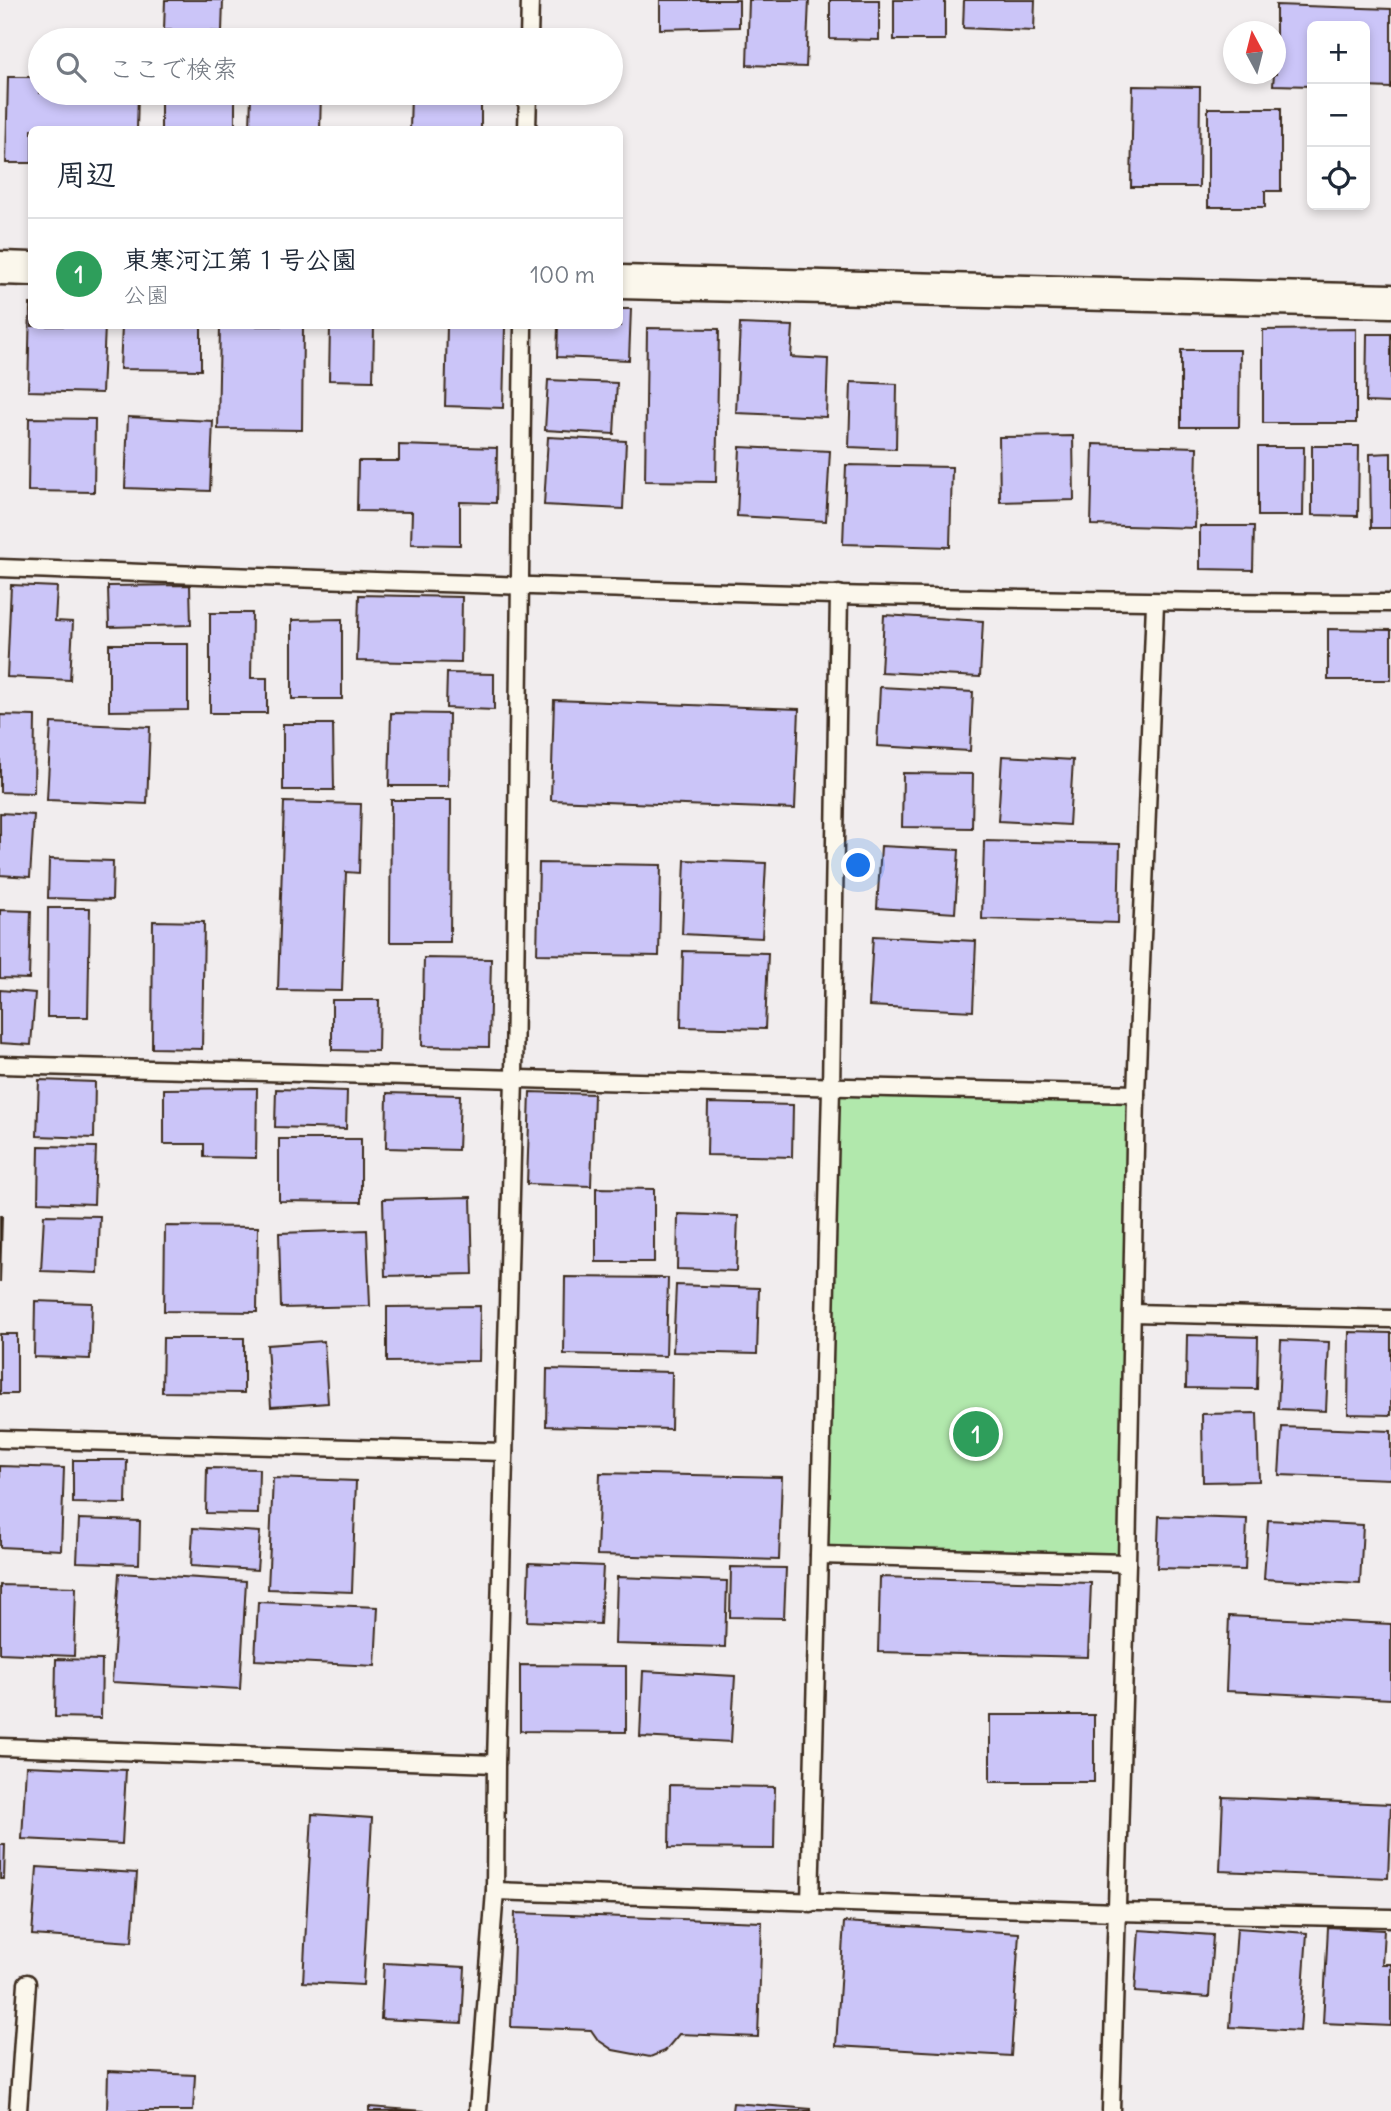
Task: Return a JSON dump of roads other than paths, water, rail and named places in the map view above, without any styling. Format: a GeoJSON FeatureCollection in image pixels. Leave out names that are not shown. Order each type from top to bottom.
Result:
{"type":"FeatureCollection","features":[{"type":"Feature","properties":{"kind":"street"},"geometry":{"type":"LineString","coordinates":[[0,268],[28,269]]}},
{"type":"Feature","properties":{"kind":"street"},"geometry":{"type":"LineString","coordinates":[[623,282],[1391,301]]}},
{"type":"Feature","properties":{"kind":"lane"},"geometry":{"type":"LineString","coordinates":[[529,28],[530,0]]}},
{"type":"Feature","properties":{"kind":"lane"},"geometry":{"type":"LineString","coordinates":[[527,126],[528,105]]}},
{"type":"Feature","properties":{"kind":"lane"},"geometry":{"type":"LineString","coordinates":[[478,2111],[495,1891],[514,1078],[523,329]]}},
{"type":"Feature","properties":{"kind":"lane"},"geometry":{"type":"LineString","coordinates":[[0,568],[521,586],[1155,603],[1391,603]]}},
{"type":"Feature","properties":{"kind":"lane"},"geometry":{"type":"LineString","coordinates":[[810,1903],[831,1089],[839,594]]}},
{"type":"Feature","properties":{"kind":"lane"},"geometry":{"type":"LineString","coordinates":[[1111,2111],[1127,1563],[1136,1094],[1155,603]]}},
{"type":"Feature","properties":{"kind":"lane"},"geometry":{"type":"LineString","coordinates":[[0,1065],[831,1089],[1136,1094]]}},
{"type":"Feature","properties":{"kind":"lane"},"geometry":{"type":"LineString","coordinates":[[1132,1312],[1391,1319]]}},
{"type":"Feature","properties":{"kind":"lane"},"geometry":{"type":"LineString","coordinates":[[0,1439],[504,1452]]}},
{"type":"Feature","properties":{"kind":"lane"},"geometry":{"type":"LineString","coordinates":[[819,1555],[1127,1563]]}},
{"type":"Feature","properties":{"kind":"lane"},"geometry":{"type":"LineString","coordinates":[[0,1747],[496,1764]]}},
{"type":"Feature","properties":{"kind":"lane"},"geometry":{"type":"LineString","coordinates":[[495,1891],[1116,1912],[1391,1917]]}},
{"type":"Feature","properties":{"kind":"lane"},"geometry":{"type":"LineString","coordinates":[[18,2111],[27,1983]]}},
{"type":"Feature","properties":{"kind":"place","name":"東寒河江第１号公園"},"geometry":{"type":"Point","coordinates":[976,1434]}}]}
